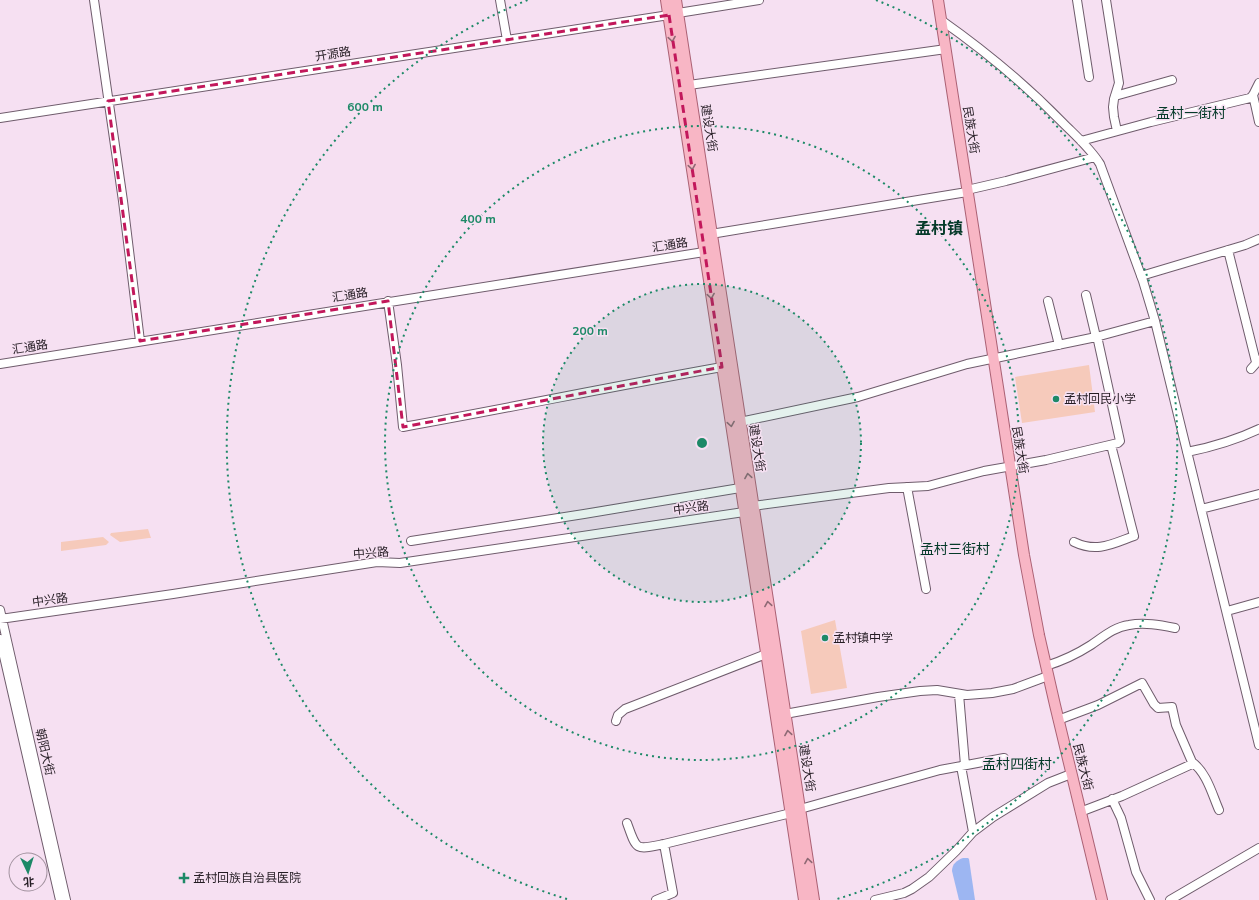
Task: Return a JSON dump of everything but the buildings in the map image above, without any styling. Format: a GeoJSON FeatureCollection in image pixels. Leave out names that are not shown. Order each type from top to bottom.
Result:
{"type":"FeatureCollection","features":[{"type":"Feature","properties":{"kind":"main road","name":"建设大街"},"geometry":{"type":"LineString","coordinates":[[666,0],[673,14],[689,84],[785,714],[804,900]]}},
{"type":"Feature","properties":{"kind":"main road","name":"建设大街"},"geometry":{"type":"LineString","coordinates":[[676,0],[673,14],[704,252],[740,488],[766,654],[795,811],[814,900]]}},
{"type":"Feature","properties":{"kind":"main road","name":"民族大街"},"geometry":{"type":"LineString","coordinates":[[938,0],[1024,555],[1058,720],[1102,900]]}},
{"type":"Feature","properties":{"kind":"street"},"geometry":{"type":"LineString","coordinates":[[94,0],[140,341]]}},
{"type":"Feature","properties":{"kind":"street"},"geometry":{"type":"LineString","coordinates":[[500,0],[507,40]]}},
{"type":"Feature","properties":{"kind":"street","name":"开源路"},"geometry":{"type":"LineString","coordinates":[[0,118],[759,0]]}},
{"type":"Feature","properties":{"kind":"street"},"geometry":{"type":"LineString","coordinates":[[1077,0],[1089,77]]}},
{"type":"Feature","properties":{"kind":"street"},"geometry":{"type":"LineString","coordinates":[[1106,0],[1119,83],[1115,96],[1114,112],[1117,131]]}},
{"type":"Feature","properties":{"kind":"street"},"geometry":{"type":"LineString","coordinates":[[941,20],[964,36],[1028,89],[1096,157],[1104,174],[1141,276],[1155,322],[1259,745]]}},
{"type":"Feature","properties":{"kind":"street"},"geometry":{"type":"LineString","coordinates":[[689,84],[946,49]]}},
{"type":"Feature","properties":{"kind":"street"},"geometry":{"type":"LineString","coordinates":[[1115,96],[1172,80]]}},
{"type":"Feature","properties":{"kind":"street"},"geometry":{"type":"LineString","coordinates":[[1081,141],[1250,98],[1259,83]]}},
{"type":"Feature","properties":{"kind":"street"},"geometry":{"type":"LineString","coordinates":[[1253,95],[1259,122]]}},
{"type":"Feature","properties":{"kind":"street"},"geometry":{"type":"LineString","coordinates":[[711,234],[967,191],[1096,157]]}},
{"type":"Feature","properties":{"kind":"street"},"geometry":{"type":"LineString","coordinates":[[1141,276],[1246,245],[1259,239]]}},
{"type":"Feature","properties":{"kind":"street"},"geometry":{"type":"LineString","coordinates":[[1228,250],[1258,361],[1251,369]]}},
{"type":"Feature","properties":{"kind":"street","name":"汇通路"},"geometry":{"type":"LineString","coordinates":[[0,364],[388,301],[704,252]]}},
{"type":"Feature","properties":{"kind":"street"},"geometry":{"type":"LineString","coordinates":[[753,506],[889,488],[938,484],[1010,466],[1046,460],[1110,445],[1120,441],[1086,295]]}},
{"type":"Feature","properties":{"kind":"street"},"geometry":{"type":"LineString","coordinates":[[1048,300],[1059,344]]}},
{"type":"Feature","properties":{"kind":"street"},"geometry":{"type":"LineString","coordinates":[[388,301],[397,365],[403,427],[630,383],[722,367]]}},
{"type":"Feature","properties":{"kind":"street"},"geometry":{"type":"LineString","coordinates":[[740,422],[858,397],[967,364],[1097,337],[1155,322]]}},
{"type":"Feature","properties":{"kind":"street"},"geometry":{"type":"LineString","coordinates":[[1187,452],[1212,447],[1259,429]]}},
{"type":"Feature","properties":{"kind":"street"},"geometry":{"type":"LineString","coordinates":[[1074,542],[1094,548],[1106,546],[1134,536],[1119,473],[1110,445]]}},
{"type":"Feature","properties":{"kind":"street"},"geometry":{"type":"LineString","coordinates":[[907,487],[926,589]]}},
{"type":"Feature","properties":{"kind":"street"},"geometry":{"type":"LineString","coordinates":[[411,541],[740,488]]}},
{"type":"Feature","properties":{"kind":"street"},"geometry":{"type":"LineString","coordinates":[[1201,509],[1259,494]]}},
{"type":"Feature","properties":{"kind":"street","name":"中兴路"},"geometry":{"type":"LineString","coordinates":[[1,619],[377,562],[400,563],[744,512]]}},
{"type":"Feature","properties":{"kind":"street"},"geometry":{"type":"LineString","coordinates":[[1227,611],[1259,602]]}},
{"type":"Feature","properties":{"kind":"street","name":"朝阳大街"},"geometry":{"type":"LineString","coordinates":[[0,610],[66,900]]}},
{"type":"Feature","properties":{"kind":"street"},"geometry":{"type":"LineString","coordinates":[[785,714],[878,697],[937,690],[967,695],[1002,691],[1047,671],[1056,663],[1080,651],[1113,630],[1121,627],[1140,624],[1175,628]]}},
{"type":"Feature","properties":{"kind":"street","name":"朝阳大街"},"geometry":{"type":"LineString","coordinates":[[0,639],[60,900]]}},
{"type":"Feature","properties":{"kind":"street"},"geometry":{"type":"LineString","coordinates":[[616,721],[618,715],[625,709],[766,654]]}},
{"type":"Feature","properties":{"kind":"street"},"geometry":{"type":"LineString","coordinates":[[1058,720],[1098,705],[1142,683],[1154,704],[1158,708],[1172,707],[1176,725],[1192,762],[1202,771],[1219,810]]}},
{"type":"Feature","properties":{"kind":"street"},"geometry":{"type":"LineString","coordinates":[[959,694],[963,766],[973,832]]}},
{"type":"Feature","properties":{"kind":"street"},"geometry":{"type":"LineString","coordinates":[[627,823],[634,843],[639,847],[644,848],[795,811],[940,770],[1004,758]]}},
{"type":"Feature","properties":{"kind":"street"},"geometry":{"type":"LineString","coordinates":[[1080,812],[1112,800],[1192,764],[1192,762]]}},
{"type":"Feature","properties":{"kind":"street"},"geometry":{"type":"LineString","coordinates":[[876,900],[904,893],[915,887],[929,877],[973,832],[993,817],[1048,783],[1071,774]]}},
{"type":"Feature","properties":{"kind":"street"},"geometry":{"type":"LineString","coordinates":[[1112,800],[1121,818],[1136,872],[1142,882],[1143,889],[1150,900]]}},
{"type":"Feature","properties":{"kind":"street"},"geometry":{"type":"LineString","coordinates":[[656,900],[673,893],[664,844]]}},
{"type":"Feature","properties":{"kind":"street"},"geometry":{"type":"LineString","coordinates":[[1170,900],[1259,848]]}},
{"type":"Feature","properties":{"kind":"highlighted area"},"geometry":{"type":"Polygon","coordinates":[[[669,15],[722,367],[403,427],[388,301],[140,341],[108,101],[669,15]]]}},
{"type":"Feature","properties":{"kind":"shaded area"},"geometry":{"type":"Polygon","coordinates":[[[1089,365],[1095,412],[1022,423],[1015,377],[1089,365]]]}},
{"type":"Feature","properties":{"kind":"shaded area"},"geometry":{"type":"Polygon","coordinates":[[[148,529],[151,538],[120,542],[110,535],[111,533],[148,529]]]}},
{"type":"Feature","properties":{"kind":"shaded area"},"geometry":{"type":"Polygon","coordinates":[[[103,537],[109,542],[106,545],[61,551],[61,542],[103,537]]]}},
{"type":"Feature","properties":{"kind":"shaded area"},"geometry":{"type":"Polygon","coordinates":[[[835,620],[847,688],[811,694],[801,631],[835,620]]]}},
{"type":"Feature","properties":{"kind":"water"},"geometry":{"type":"Polygon","coordinates":[[[963,858],[969,859],[975,900],[959,900],[952,869],[955,863],[963,858]]]}},
{"type":"Feature","properties":{"kind":"place","name":"孟村回民小学"},"geometry":{"type":"Point","coordinates":[1056,399]}},
{"type":"Feature","properties":{"kind":"place","name":"孟村镇中学"},"geometry":{"type":"Point","coordinates":[825,638]}},
{"type":"Feature","properties":{"kind":"place","name":"孟村回族自治县医院"},"geometry":{"type":"Point","coordinates":[184,878]}},
{"type":"Feature","properties":{"kind":"district","name":"孟村一街村"},"geometry":{"type":"Point","coordinates":[1191,113]}},
{"type":"Feature","properties":{"kind":"district","name":"孟村镇"},"geometry":{"type":"Point","coordinates":[939,228]}},
{"type":"Feature","properties":{"kind":"district","name":"孟村三街村"},"geometry":{"type":"Point","coordinates":[955,549]}},
{"type":"Feature","properties":{"kind":"district","name":"孟村四街村"},"geometry":{"type":"Point","coordinates":[1017,764]}}]}
